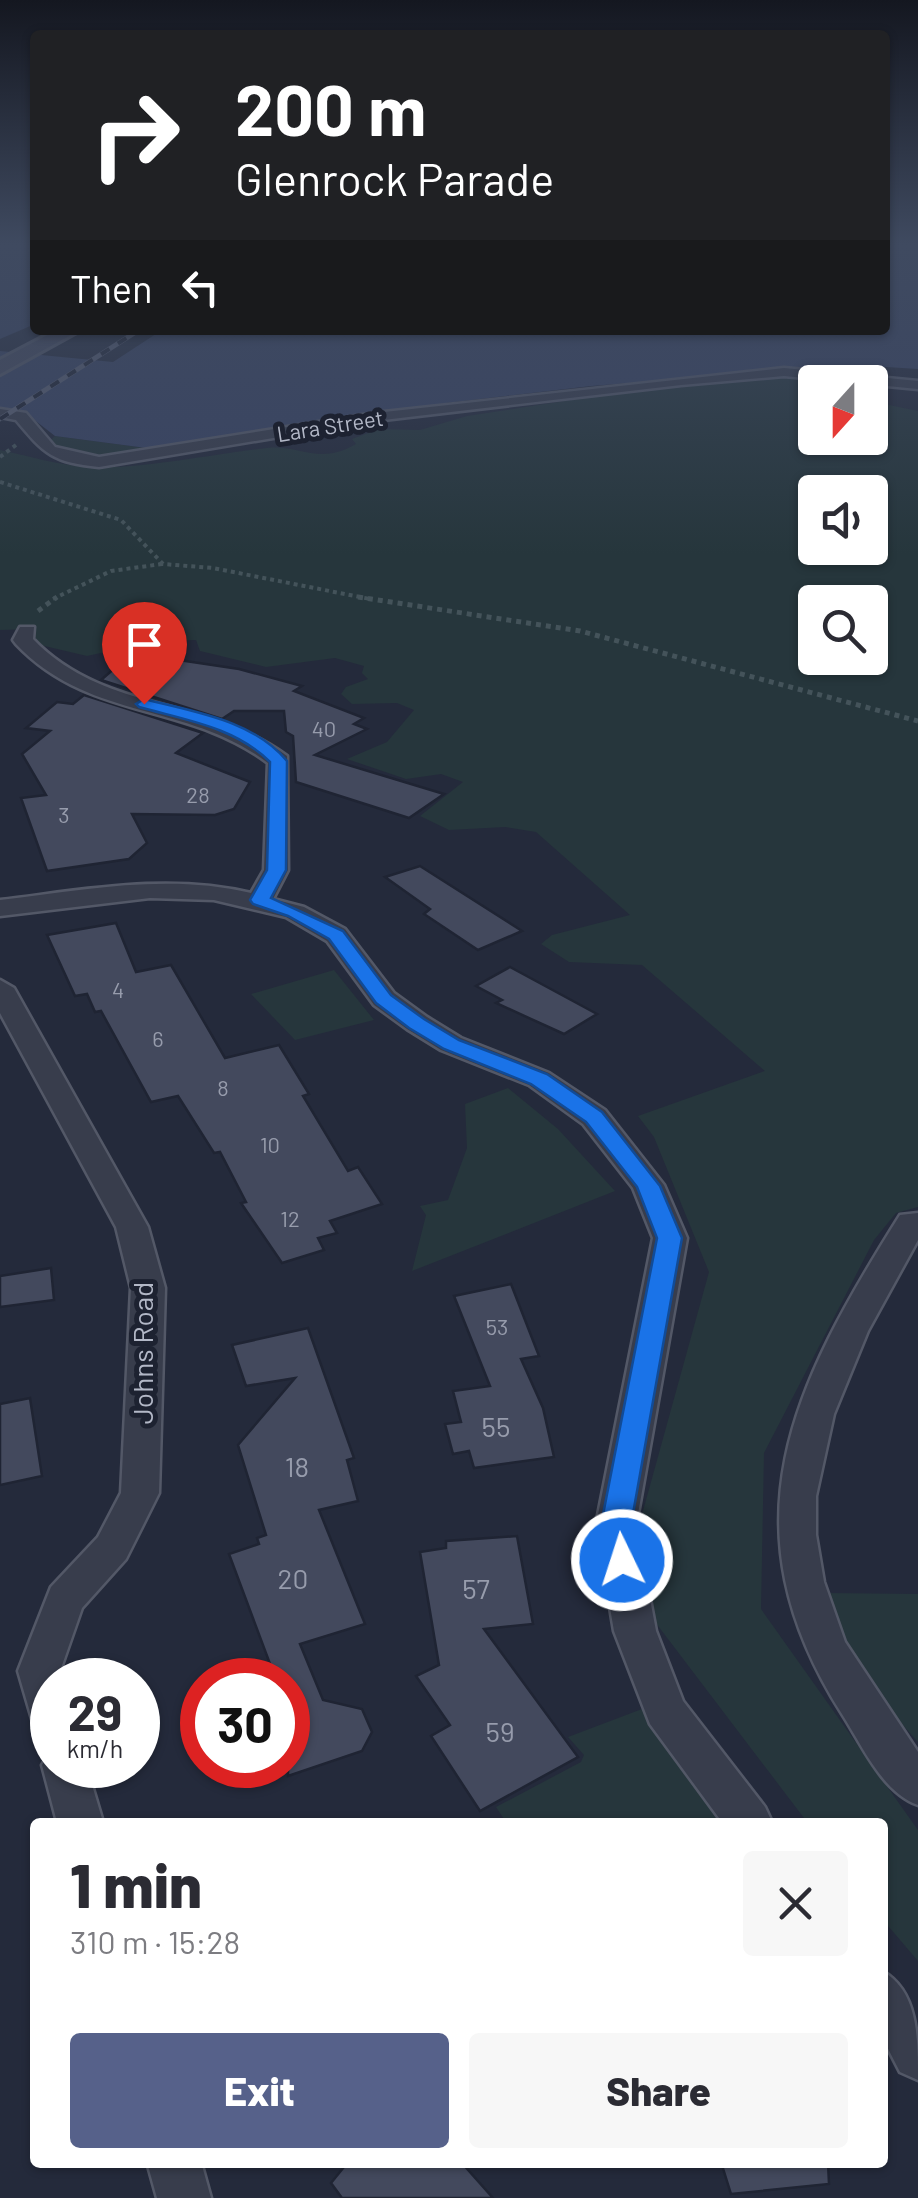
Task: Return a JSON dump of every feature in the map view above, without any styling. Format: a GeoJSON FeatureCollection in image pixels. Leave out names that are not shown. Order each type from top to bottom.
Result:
{"type":"FeatureCollection","features":[{"type":"Feature","properties":{"kind":"main road"},"geometry":{"type":"LineString","coordinates":[[0,368],[38,349]]}},
{"type":"Feature","properties":{"kind":"street","name":"Lara Street"},"geometry":{"type":"LineString","coordinates":[[0,413],[21,416],[49,450],[60,456],[98,462],[151,457],[375,416],[681,381],[784,372],[839,374],[918,386]]}},
{"type":"Feature","properties":{"kind":"street"},"geometry":{"type":"LineString","coordinates":[[26,632],[23,640],[35,657],[76,686],[233,728],[260,742],[279,761],[276,870],[260,900]]}},
{"type":"Feature","properties":{"kind":"street"},"geometry":{"type":"LineString","coordinates":[[0,908],[150,890],[214,892],[260,900],[295,912],[336,935],[384,999],[417,1023],[451,1044],[539,1079],[594,1117],[648,1186],[670,1238],[616,1525],[635,1631],[665,1711],[746,1818]]}},
{"type":"Feature","properties":{"kind":"street","name":"Johns Road"},"geometry":{"type":"LineString","coordinates":[[0,988],[132,1228],[148,1288],[140,1493],[112,1548],[65,1600],[43,1658]]}},
{"type":"Feature","properties":{"kind":"street"},"geometry":{"type":"LineString","coordinates":[[918,1224],[912,1223],[872,1292],[826,1392],[803,1465],[796,1533],[810,1614],[851,1692],[918,1784]]}},
{"type":"Feature","properties":{"kind":"street"},"geometry":{"type":"LineString","coordinates":[[70,1788],[79,1818]]}},
{"type":"Feature","properties":{"kind":"street"},"geometry":{"type":"LineString","coordinates":[[888,2003],[908,2028],[918,2054]]}},
{"type":"Feature","properties":{"kind":"street"},"geometry":{"type":"LineString","coordinates":[[176,2168],[184,2198]]}},
{"type":"Feature","properties":{"kind":"path"},"geometry":{"type":"LineString","coordinates":[[0,482],[121,520],[163,564]]}},
{"type":"Feature","properties":{"kind":"path"},"geometry":{"type":"LineString","coordinates":[[26,632],[37,611],[70,585],[131,564],[212,568],[399,605],[580,631],[918,721]]}},
{"type":"Feature","properties":{"kind":"shaded area"},"geometry":{"type":"Polygon","coordinates":[[[786,375],[798,376],[798,455],[888,455],[888,405],[918,411],[918,1207],[896,1213],[874,1240],[764,1453],[761,1609],[918,1830],[918,1961],[888,1926],[888,1818],[804,1818],[646,1610],[638,1529],[709,1272],[654,1137],[638,1116],[765,1071],[642,965],[569,962],[541,944],[552,935],[630,915],[536,832],[505,827],[449,830],[420,816],[463,782],[441,774],[406,779],[347,759],[387,742],[414,710],[397,703],[352,704],[341,694],[346,687],[368,679],[362,673],[364,666],[335,658],[266,667],[200,651],[196,640],[156,641],[87,656],[36,644],[34,629],[0,630],[0,450],[57,463],[112,467],[267,448],[331,453],[356,444],[352,439],[379,429],[420,430],[467,416],[636,390],[786,375]]]}},
{"type":"Feature","properties":{"kind":"shaded area"},"geometry":{"type":"Polygon","coordinates":[[[55,436],[169,451],[107,459],[75,456],[51,440],[55,436]]]}},
{"type":"Feature","properties":{"kind":"shaded area"},"geometry":{"type":"Polygon","coordinates":[[[334,970],[374,1020],[295,1040],[251,994],[334,970]]]}},
{"type":"Feature","properties":{"kind":"shaded area"},"geometry":{"type":"Polygon","coordinates":[[[508,1088],[558,1129],[615,1191],[412,1271],[426,1215],[420,1206],[448,1200],[467,1148],[465,1104],[508,1088]]]}},
{"type":"Feature","properties":{"kind":"shaded area"},"geometry":{"type":"Polygon","coordinates":[[[823,1593],[918,1594],[918,1742],[860,1677],[823,1593]]]}},
{"type":"Feature","properties":{"kind":"shaded area"},"geometry":{"type":"Polygon","coordinates":[[[642,1709],[720,1818],[503,1818],[496,1807],[581,1762],[584,1755],[568,1737],[642,1709]]]}},
{"type":"Feature","properties":{"kind":"water"},"geometry":{"type":"Polygon","coordinates":[[[134,349],[918,349],[918,369],[798,365],[798,369],[591,386],[446,403],[169,451],[55,436],[28,415],[0,410],[0,351],[113,362],[134,349]]]}},
{"type":"Feature","properties":{"kind":"building"},"geometry":{"type":"Polygon","coordinates":[[[132,653],[239,669],[302,686],[294,691],[364,718],[354,724],[367,729],[315,755],[444,794],[409,818],[296,782],[293,736],[286,732],[284,711],[234,711],[222,719],[101,680],[132,653]]]}},
{"type":"Feature","properties":{"kind":"building"},"geometry":{"type":"Polygon","coordinates":[[[84,695],[203,733],[176,753],[250,782],[234,809],[215,815],[132,814],[147,843],[129,859],[47,871],[21,798],[46,795],[22,754],[50,731],[26,728],[57,702],[73,704],[84,695]]]}},
{"type":"Feature","properties":{"kind":"building"},"geometry":{"type":"Polygon","coordinates":[[[420,866],[522,931],[478,950],[424,914],[430,909],[385,877],[420,866]]]}},
{"type":"Feature","properties":{"kind":"building"},"geometry":{"type":"Polygon","coordinates":[[[116,923],[136,972],[171,965],[225,1058],[279,1045],[309,1094],[303,1096],[348,1171],[358,1167],[382,1204],[330,1221],[337,1233],[318,1238],[324,1250],[282,1263],[241,1203],[246,1202],[220,1152],[214,1153],[178,1096],[151,1102],[101,1011],[95,1012],[87,994],[75,996],[47,935],[116,923]]]}},
{"type":"Feature","properties":{"kind":"building"},"geometry":{"type":"Polygon","coordinates":[[[510,967],[597,1014],[564,1034],[496,1003],[502,1000],[476,986],[510,967]]]}},
{"type":"Feature","properties":{"kind":"building"},"geometry":{"type":"Polygon","coordinates":[[[51,1268],[54,1300],[0,1307],[0,1276],[51,1268]]]}},
{"type":"Feature","properties":{"kind":"building"},"geometry":{"type":"Polygon","coordinates":[[[511,1284],[539,1356],[521,1359],[543,1408],[554,1457],[474,1468],[469,1451],[453,1454],[445,1424],[461,1422],[453,1391],[490,1386],[454,1296],[511,1284]]]}},
{"type":"Feature","properties":{"kind":"building"},"geometry":{"type":"Polygon","coordinates":[[[308,1328],[354,1458],[347,1460],[358,1501],[319,1510],[365,1624],[300,1644],[306,1658],[268,1658],[229,1554],[259,1544],[257,1538],[266,1535],[238,1445],[295,1378],[246,1386],[232,1345],[308,1328]]]}},
{"type":"Feature","properties":{"kind":"building"},"geometry":{"type":"Polygon","coordinates":[[[30,1398],[42,1476],[0,1485],[0,1404],[30,1398]]]}},
{"type":"Feature","properties":{"kind":"building"},"geometry":{"type":"Polygon","coordinates":[[[517,1536],[533,1624],[484,1629],[578,1757],[480,1811],[431,1736],[450,1725],[416,1676],[439,1665],[420,1552],[446,1548],[446,1541],[517,1536]]]}},
{"type":"Feature","properties":{"kind":"building"},"geometry":{"type":"Polygon","coordinates":[[[310,1668],[323,1700],[362,1709],[372,1732],[362,1751],[310,1769],[310,1668]]]}},
{"type":"Feature","properties":{"kind":"building"},"geometry":{"type":"Polygon","coordinates":[[[343,2168],[466,2168],[493,2198],[342,2198],[331,2183],[343,2168]]]}},
{"type":"Feature","properties":{"kind":"building"},"geometry":{"type":"Polygon","coordinates":[[[723,2168],[828,2168],[829,2184],[731,2194],[723,2168]]]}},
{"type":"Feature","properties":{"kind":"railway"},"geometry":{"type":"LineString","coordinates":[[0,419],[110,349]]}},
{"type":"Feature","properties":{"kind":"route"},"geometry":{"type":"LineString","coordinates":[[144,704],[233,728],[260,742],[279,761],[276,870],[260,900],[295,912],[336,935],[364,967],[384,999],[417,1023],[451,1044],[539,1079],[594,1117],[648,1186],[670,1238],[616,1525],[622,1560]]}}]}
